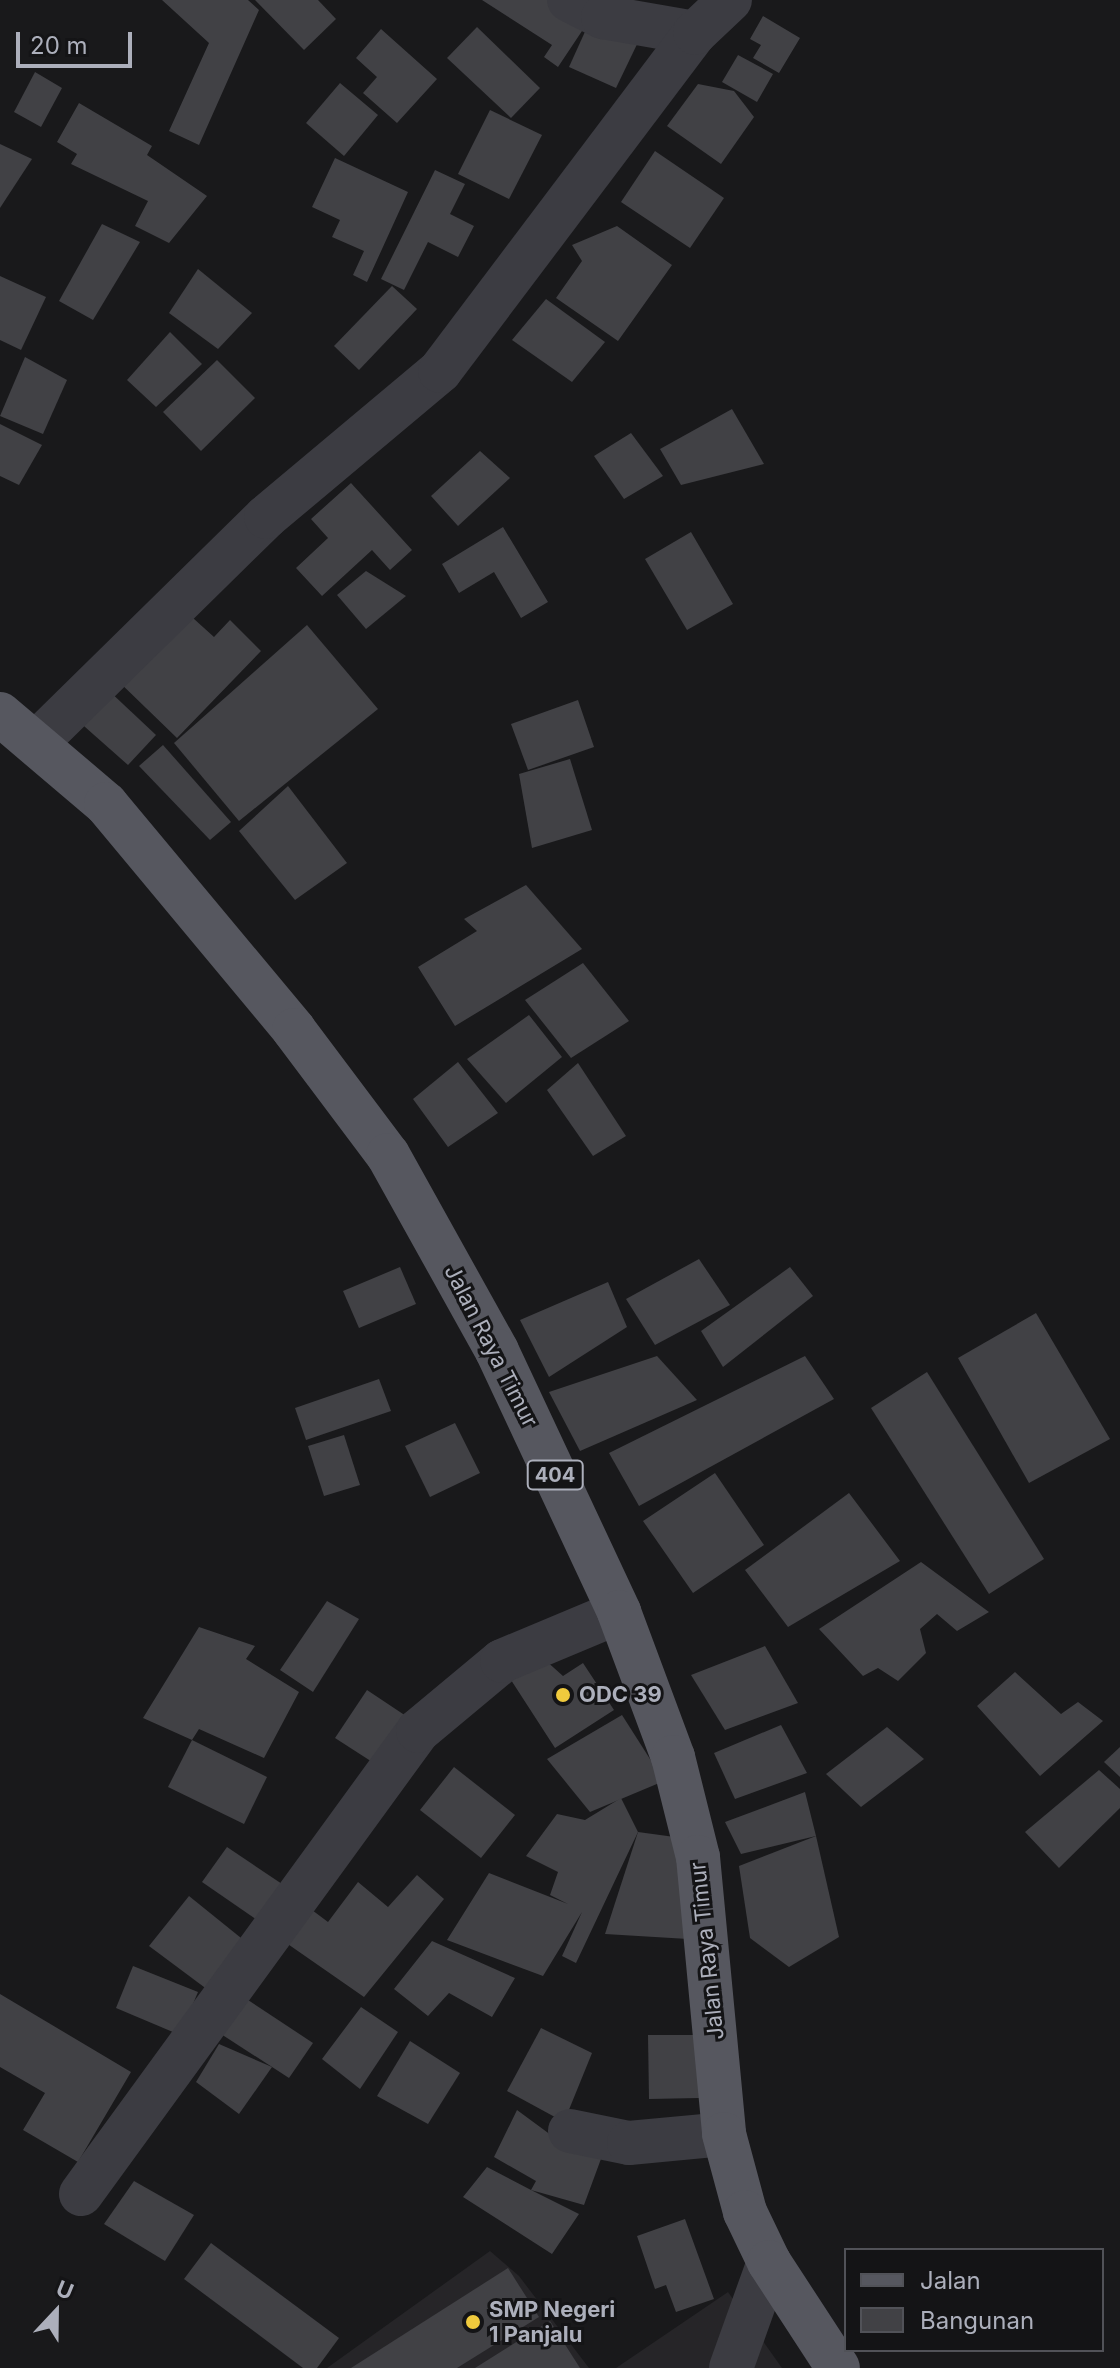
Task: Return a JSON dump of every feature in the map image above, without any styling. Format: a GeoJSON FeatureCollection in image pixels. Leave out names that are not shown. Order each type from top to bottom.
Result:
{"type":"FeatureCollection","features":[{"type":"Feature","properties":{"kind":"main road","name":"Jalan Raya Timur"},"geometry":{"type":"LineString","coordinates":[[0,714],[38,741],[106,804],[199,912],[388,1155],[497,1351],[619,1612],[673,1757],[698,1857],[724,2134],[769,2262],[838,2368]]}},
{"type":"Feature","properties":{"kind":"street"},"geometry":{"type":"LineString","coordinates":[[569,0],[603,17],[695,33]]}},
{"type":"Feature","properties":{"kind":"street"},"geometry":{"type":"LineString","coordinates":[[38,741],[266,517],[440,371],[695,33],[730,0]]}},
{"type":"Feature","properties":{"kind":"street"},"geometry":{"type":"LineString","coordinates":[[81,2194],[418,1731],[502,1661],[619,1612]]}},
{"type":"Feature","properties":{"kind":"street"},"geometry":{"type":"LineString","coordinates":[[570,2131],[629,2143],[724,2134]]}},
{"type":"Feature","properties":{"kind":"street"},"geometry":{"type":"LineString","coordinates":[[731,2368],[769,2262]]}},
{"type":"Feature","properties":{"kind":"shaded area","name":"SMP Negeri 1 Panjalu"},"geometry":{"type":"Polygon","coordinates":[[[490,2251],[519,2276],[589,2368],[327,2368],[490,2251]]]}},
{"type":"Feature","properties":{"kind":"shaded area","name":"SMP Negeri 1 Panjalu"},"geometry":{"type":"Polygon","coordinates":[[[728,2292],[782,2368],[616,2368],[728,2292]]]}},
{"type":"Feature","properties":{"kind":"building"},"geometry":{"type":"Polygon","coordinates":[[[162,0],[248,0],[259,10],[199,145],[169,131],[209,43],[162,0]]]}},
{"type":"Feature","properties":{"kind":"building"},"geometry":{"type":"Polygon","coordinates":[[[255,0],[318,0],[336,19],[304,50],[255,0]]]}},
{"type":"Feature","properties":{"kind":"building"},"geometry":{"type":"Polygon","coordinates":[[[482,0],[555,0],[588,22],[558,67],[544,57],[552,45],[482,0]]]}},
{"type":"Feature","properties":{"kind":"building"},"geometry":{"type":"Polygon","coordinates":[[[593,14],[641,36],[616,88],[569,67],[593,14]]]}},
{"type":"Feature","properties":{"kind":"building"},"geometry":{"type":"Polygon","coordinates":[[[763,16],[800,38],[779,73],[753,58],[761,45],[750,39],[763,16]]]}},
{"type":"Feature","properties":{"kind":"building"},"geometry":{"type":"Polygon","coordinates":[[[477,27],[540,88],[511,118],[447,58],[477,27]]]}},
{"type":"Feature","properties":{"kind":"building"},"geometry":{"type":"Polygon","coordinates":[[[381,29],[437,79],[397,123],[363,93],[377,77],[356,58],[381,29]]]}},
{"type":"Feature","properties":{"kind":"building"},"geometry":{"type":"Polygon","coordinates":[[[738,55],[773,74],[757,102],[722,82],[738,55]]]}},
{"type":"Feature","properties":{"kind":"building"},"geometry":{"type":"Polygon","coordinates":[[[35,72],[62,88],[41,127],[14,112],[35,72]]]}},
{"type":"Feature","properties":{"kind":"building"},"geometry":{"type":"Polygon","coordinates":[[[340,83],[378,115],[344,156],[306,123],[340,83]]]}},
{"type":"Feature","properties":{"kind":"building"},"geometry":{"type":"Polygon","coordinates":[[[698,84],[734,91],[754,117],[721,164],[667,126],[698,84]]]}},
{"type":"Feature","properties":{"kind":"building"},"geometry":{"type":"Polygon","coordinates":[[[79,103],[152,146],[147,155],[207,196],[169,243],[135,226],[148,201],[71,164],[77,154],[57,142],[79,103]]]}},
{"type":"Feature","properties":{"kind":"building"},"geometry":{"type":"Polygon","coordinates":[[[490,110],[542,135],[509,199],[458,174],[490,110]]]}},
{"type":"Feature","properties":{"kind":"building"},"geometry":{"type":"Polygon","coordinates":[[[0,144],[32,159],[0,208],[0,144]]]}},
{"type":"Feature","properties":{"kind":"building"},"geometry":{"type":"Polygon","coordinates":[[[655,151],[724,198],[690,248],[621,202],[655,151]]]}},
{"type":"Feature","properties":{"kind":"building"},"geometry":{"type":"Polygon","coordinates":[[[335,158],[408,192],[367,282],[353,275],[364,251],[332,237],[340,220],[312,207],[335,158]]]}},
{"type":"Feature","properties":{"kind":"building"},"geometry":{"type":"Polygon","coordinates":[[[435,170],[465,184],[450,214],[474,226],[458,257],[428,242],[404,290],[381,279],[435,170]]]}},
{"type":"Feature","properties":{"kind":"building"},"geometry":{"type":"Polygon","coordinates":[[[102,224],[140,242],[93,320],[59,301],[102,224]]]}},
{"type":"Feature","properties":{"kind":"building"},"geometry":{"type":"Polygon","coordinates":[[[617,226],[672,265],[618,341],[556,298],[582,261],[572,245],[617,226]]]}},
{"type":"Feature","properties":{"kind":"building"},"geometry":{"type":"Polygon","coordinates":[[[198,269],[252,313],[218,349],[169,313],[198,269]]]}},
{"type":"Feature","properties":{"kind":"building"},"geometry":{"type":"Polygon","coordinates":[[[0,276],[46,297],[21,350],[0,340],[0,276]]]}},
{"type":"Feature","properties":{"kind":"building"},"geometry":{"type":"Polygon","coordinates":[[[392,286],[417,309],[359,370],[334,346],[392,286]]]}},
{"type":"Feature","properties":{"kind":"building"},"geometry":{"type":"Polygon","coordinates":[[[546,299],[605,342],[572,382],[512,340],[546,299]]]}},
{"type":"Feature","properties":{"kind":"building"},"geometry":{"type":"Polygon","coordinates":[[[170,332],[202,364],[156,407],[127,380],[170,332]]]}},
{"type":"Feature","properties":{"kind":"building"},"geometry":{"type":"Polygon","coordinates":[[[25,357],[67,380],[43,434],[0,416],[25,357]]]}},
{"type":"Feature","properties":{"kind":"building"},"geometry":{"type":"Polygon","coordinates":[[[217,360],[255,398],[201,451],[163,412],[217,360]]]}},
{"type":"Feature","properties":{"kind":"building"},"geometry":{"type":"Polygon","coordinates":[[[732,409],[764,464],[681,485],[660,449],[732,409]]]}},
{"type":"Feature","properties":{"kind":"building"},"geometry":{"type":"Polygon","coordinates":[[[0,424],[42,445],[19,485],[0,476],[0,424]]]}},
{"type":"Feature","properties":{"kind":"building"},"geometry":{"type":"Polygon","coordinates":[[[631,433],[663,476],[624,499],[594,456],[631,433]]]}},
{"type":"Feature","properties":{"kind":"building"},"geometry":{"type":"Polygon","coordinates":[[[480,451],[510,478],[458,526],[431,496],[480,451]]]}},
{"type":"Feature","properties":{"kind":"building"},"geometry":{"type":"Polygon","coordinates":[[[351,483],[412,550],[390,570],[372,550],[322,596],[296,568],[328,538],[311,519],[351,483]]]}},
{"type":"Feature","properties":{"kind":"building"},"geometry":{"type":"Polygon","coordinates":[[[503,527],[548,602],[521,618],[494,572],[459,593],[442,564],[503,527]]]}},
{"type":"Feature","properties":{"kind":"building"},"geometry":{"type":"Polygon","coordinates":[[[691,532],[733,604],[687,630],[645,559],[691,532]]]}},
{"type":"Feature","properties":{"kind":"building"},"geometry":{"type":"Polygon","coordinates":[[[366,571],[406,596],[366,629],[337,595],[366,571]]]}},
{"type":"Feature","properties":{"kind":"building"},"geometry":{"type":"Polygon","coordinates":[[[183,609],[214,637],[230,620],[261,651],[177,738],[115,678],[183,609]]]}},
{"type":"Feature","properties":{"kind":"building"},"geometry":{"type":"Polygon","coordinates":[[[307,625],[378,709],[239,821],[174,743],[307,625]]]}},
{"type":"Feature","properties":{"kind":"building"},"geometry":{"type":"Polygon","coordinates":[[[106,688],[156,735],[128,765],[76,719],[106,688]]]}},
{"type":"Feature","properties":{"kind":"building"},"geometry":{"type":"Polygon","coordinates":[[[578,700],[594,747],[528,770],[511,724],[578,700]]]}},
{"type":"Feature","properties":{"kind":"building"},"geometry":{"type":"Polygon","coordinates":[[[163,745],[231,822],[210,840],[139,766],[163,745]]]}},
{"type":"Feature","properties":{"kind":"building"},"geometry":{"type":"Polygon","coordinates":[[[570,759],[592,830],[532,848],[519,774],[570,759]]]}},
{"type":"Feature","properties":{"kind":"building"},"geometry":{"type":"Polygon","coordinates":[[[288,786],[347,863],[295,900],[239,831],[288,786]]]}},
{"type":"Feature","properties":{"kind":"building"},"geometry":{"type":"Polygon","coordinates":[[[526,885],[582,949],[455,1026],[418,967],[477,931],[464,919],[526,885]]]}},
{"type":"Feature","properties":{"kind":"building"},"geometry":{"type":"Polygon","coordinates":[[[583,963],[629,1021],[571,1058],[525,1000],[583,963]]]}},
{"type":"Feature","properties":{"kind":"building"},"geometry":{"type":"Polygon","coordinates":[[[529,1015],[562,1057],[506,1103],[467,1059],[529,1015]]]}},
{"type":"Feature","properties":{"kind":"building"},"geometry":{"type":"Polygon","coordinates":[[[458,1062],[498,1113],[448,1147],[413,1099],[458,1062]]]}},
{"type":"Feature","properties":{"kind":"building"},"geometry":{"type":"Polygon","coordinates":[[[578,1063],[626,1136],[593,1156],[547,1090],[578,1063]]]}},
{"type":"Feature","properties":{"kind":"building"},"geometry":{"type":"Polygon","coordinates":[[[699,1259],[730,1305],[655,1345],[626,1299],[699,1259]]]}},
{"type":"Feature","properties":{"kind":"building"},"geometry":{"type":"Polygon","coordinates":[[[400,1267],[416,1304],[359,1328],[343,1291],[400,1267]]]}},
{"type":"Feature","properties":{"kind":"building"},"geometry":{"type":"Polygon","coordinates":[[[790,1267],[813,1296],[723,1367],[701,1331],[790,1267]]]}},
{"type":"Feature","properties":{"kind":"building"},"geometry":{"type":"Polygon","coordinates":[[[608,1282],[627,1327],[549,1377],[520,1320],[608,1282]]]}},
{"type":"Feature","properties":{"kind":"building"},"geometry":{"type":"Polygon","coordinates":[[[1036,1313],[1110,1439],[1029,1483],[958,1358],[1036,1313]]]}},
{"type":"Feature","properties":{"kind":"building"},"geometry":{"type":"Polygon","coordinates":[[[657,1356],[697,1400],[580,1451],[549,1392],[657,1356]]]}},
{"type":"Feature","properties":{"kind":"building"},"geometry":{"type":"Polygon","coordinates":[[[805,1356],[834,1399],[639,1506],[609,1453],[805,1356]]]}},
{"type":"Feature","properties":{"kind":"building"},"geometry":{"type":"Polygon","coordinates":[[[927,1372],[1044,1559],[989,1594],[871,1408],[927,1372]]]}},
{"type":"Feature","properties":{"kind":"building"},"geometry":{"type":"Polygon","coordinates":[[[379,1379],[391,1411],[306,1440],[295,1408],[379,1379]]]}},
{"type":"Feature","properties":{"kind":"building"},"geometry":{"type":"Polygon","coordinates":[[[455,1423],[480,1473],[430,1497],[405,1446],[455,1423]]]}},
{"type":"Feature","properties":{"kind":"building"},"geometry":{"type":"Polygon","coordinates":[[[344,1435],[360,1485],[324,1496],[308,1446],[344,1435]]]}},
{"type":"Feature","properties":{"kind":"building"},"geometry":{"type":"Polygon","coordinates":[[[715,1473],[764,1545],[693,1593],[643,1521],[715,1473]]]}},
{"type":"Feature","properties":{"kind":"building"},"geometry":{"type":"Polygon","coordinates":[[[849,1493],[900,1561],[788,1627],[745,1570],[849,1493]]]}},
{"type":"Feature","properties":{"kind":"building"},"geometry":{"type":"Polygon","coordinates":[[[921,1562],[989,1612],[957,1631],[937,1614],[920,1629],[926,1653],[898,1681],[878,1668],[863,1676],[819,1629],[921,1562]]]}},
{"type":"Feature","properties":{"kind":"building"},"geometry":{"type":"Polygon","coordinates":[[[327,1601],[359,1619],[313,1692],[280,1670],[327,1601]]]}},
{"type":"Feature","properties":{"kind":"building"},"geometry":{"type":"Polygon","coordinates":[[[199,1627],[255,1646],[246,1659],[299,1692],[264,1758],[199,1729],[192,1740],[143,1718],[199,1627]]]}},
{"type":"Feature","properties":{"kind":"building"},"geometry":{"type":"Polygon","coordinates":[[[765,1646],[798,1703],[725,1730],[691,1675],[765,1646]]]}},
{"type":"Feature","properties":{"kind":"building","name":"ODC 39"},"geometry":{"type":"Polygon","coordinates":[[[544,1659],[563,1676],[583,1663],[614,1710],[555,1748],[511,1680],[544,1659]]]}},
{"type":"Feature","properties":{"kind":"building"},"geometry":{"type":"Polygon","coordinates":[[[1015,1672],[1061,1714],[1078,1702],[1103,1721],[1040,1776],[977,1706],[1015,1672]]]}},
{"type":"Feature","properties":{"kind":"building"},"geometry":{"type":"Polygon","coordinates":[[[367,1690],[412,1720],[380,1767],[335,1738],[367,1690]]]}},
{"type":"Feature","properties":{"kind":"building"},"geometry":{"type":"Polygon","coordinates":[[[622,1715],[664,1781],[590,1812],[547,1759],[622,1715]]]}},
{"type":"Feature","properties":{"kind":"building"},"geometry":{"type":"Polygon","coordinates":[[[781,1725],[807,1773],[735,1799],[714,1753],[781,1725]]]}},
{"type":"Feature","properties":{"kind":"building"},"geometry":{"type":"Polygon","coordinates":[[[887,1727],[924,1759],[861,1807],[826,1774],[887,1727]]]}},
{"type":"Feature","properties":{"kind":"building"},"geometry":{"type":"Polygon","coordinates":[[[192,1740],[267,1777],[244,1824],[168,1787],[192,1740]]]}},
{"type":"Feature","properties":{"kind":"building"},"geometry":{"type":"Polygon","coordinates":[[[1120,1747],[1120,1777],[1104,1762],[1120,1747]]]}},
{"type":"Feature","properties":{"kind":"building"},"geometry":{"type":"Polygon","coordinates":[[[454,1767],[515,1815],[481,1858],[420,1810],[454,1767]]]}},
{"type":"Feature","properties":{"kind":"building"},"geometry":{"type":"Polygon","coordinates":[[[1099,1770],[1120,1789],[1120,1808],[1059,1868],[1025,1832],[1099,1770]]]}},
{"type":"Feature","properties":{"kind":"building"},"geometry":{"type":"Polygon","coordinates":[[[805,1792],[816,1836],[741,1854],[725,1822],[805,1792]]]}},
{"type":"Feature","properties":{"kind":"building"},"geometry":{"type":"Polygon","coordinates":[[[621,1798],[638,1832],[576,1963],[562,1956],[582,1912],[543,1976],[447,1940],[489,1873],[568,1904],[550,1895],[558,1872],[526,1856],[557,1814],[585,1820],[621,1798]]]}},
{"type":"Feature","properties":{"kind":"building"},"geometry":{"type":"Polygon","coordinates":[[[638,1832],[682,1838],[688,1939],[605,1934],[638,1832]]]}},
{"type":"Feature","properties":{"kind":"building"},"geometry":{"type":"Polygon","coordinates":[[[816,1836],[839,1937],[789,1967],[750,1938],[739,1866],[816,1836]]]}},
{"type":"Feature","properties":{"kind":"building"},"geometry":{"type":"Polygon","coordinates":[[[227,1847],[288,1888],[263,1924],[202,1882],[227,1847]]]}},
{"type":"Feature","properties":{"kind":"building"},"geometry":{"type":"Polygon","coordinates":[[[417,1875],[444,1899],[364,1997],[282,1940],[308,1907],[328,1922],[358,1882],[388,1907],[417,1875]]]}},
{"type":"Feature","properties":{"kind":"building"},"geometry":{"type":"Polygon","coordinates":[[[189,1896],[246,1942],[208,1990],[149,1946],[189,1896]]]}},
{"type":"Feature","properties":{"kind":"building"},"geometry":{"type":"Polygon","coordinates":[[[432,1941],[515,1978],[492,2017],[449,1993],[428,2016],[394,1989],[432,1941]]]}},
{"type":"Feature","properties":{"kind":"building"},"geometry":{"type":"Polygon","coordinates":[[[133,1966],[198,1992],[180,2035],[116,2008],[133,1966]]]}},
{"type":"Feature","properties":{"kind":"building"},"geometry":{"type":"Polygon","coordinates":[[[0,1994],[131,2072],[78,2162],[23,2130],[45,2093],[0,2067],[0,1994]]]}},
{"type":"Feature","properties":{"kind":"building"},"geometry":{"type":"Polygon","coordinates":[[[245,1998],[313,2043],[289,2078],[221,2034],[245,1998]]]}},
{"type":"Feature","properties":{"kind":"building"},"geometry":{"type":"Polygon","coordinates":[[[361,2007],[398,2032],[360,2089],[322,2059],[361,2007]]]}},
{"type":"Feature","properties":{"kind":"building"},"geometry":{"type":"Polygon","coordinates":[[[541,2028],[592,2053],[564,2122],[507,2091],[541,2028]]]}},
{"type":"Feature","properties":{"kind":"building"},"geometry":{"type":"Polygon","coordinates":[[[648,2035],[698,2035],[699,2098],[649,2099],[648,2035]]]}},
{"type":"Feature","properties":{"kind":"building"},"geometry":{"type":"Polygon","coordinates":[[[410,2041],[460,2073],[428,2124],[377,2096],[410,2041]]]}},
{"type":"Feature","properties":{"kind":"building"},"geometry":{"type":"Polygon","coordinates":[[[219,2044],[272,2067],[239,2114],[196,2082],[219,2044]]]}},
{"type":"Feature","properties":{"kind":"building"},"geometry":{"type":"Polygon","coordinates":[[[517,2110],[555,2138],[605,2148],[584,2205],[531,2190],[536,2181],[494,2157],[517,2110]]]}},
{"type":"Feature","properties":{"kind":"building"},"geometry":{"type":"Polygon","coordinates":[[[487,2167],[579,2214],[552,2254],[463,2197],[487,2167]]]}},
{"type":"Feature","properties":{"kind":"building"},"geometry":{"type":"Polygon","coordinates":[[[134,2181],[194,2215],[165,2261],[104,2224],[134,2181]]]}},
{"type":"Feature","properties":{"kind":"building"},"geometry":{"type":"Polygon","coordinates":[[[685,2219],[714,2299],[676,2312],[666,2285],[655,2289],[637,2236],[685,2219]]]}},
{"type":"Feature","properties":{"kind":"building"},"geometry":{"type":"Polygon","coordinates":[[[211,2243],[339,2338],[317,2368],[303,2368],[184,2279],[211,2243]]]}},
{"type":"Feature","properties":{"kind":"building"},"geometry":{"type":"Polygon","coordinates":[[[508,2268],[539,2317],[457,2368],[351,2368],[508,2268]]]}},
{"type":"Feature","properties":{"kind":"building"},"geometry":{"type":"Polygon","coordinates":[[[550,2321],[580,2368],[475,2368],[483,2363],[550,2321]]]}},
{"type":"Feature","properties":{"kind":"place","name":"ODC 39"},"geometry":{"type":"Point","coordinates":[563,1695]}},
{"type":"Feature","properties":{"kind":"place","name":"SMP Negeri 1 Panjalu"},"geometry":{"type":"Point","coordinates":[473,2322]}}]}
